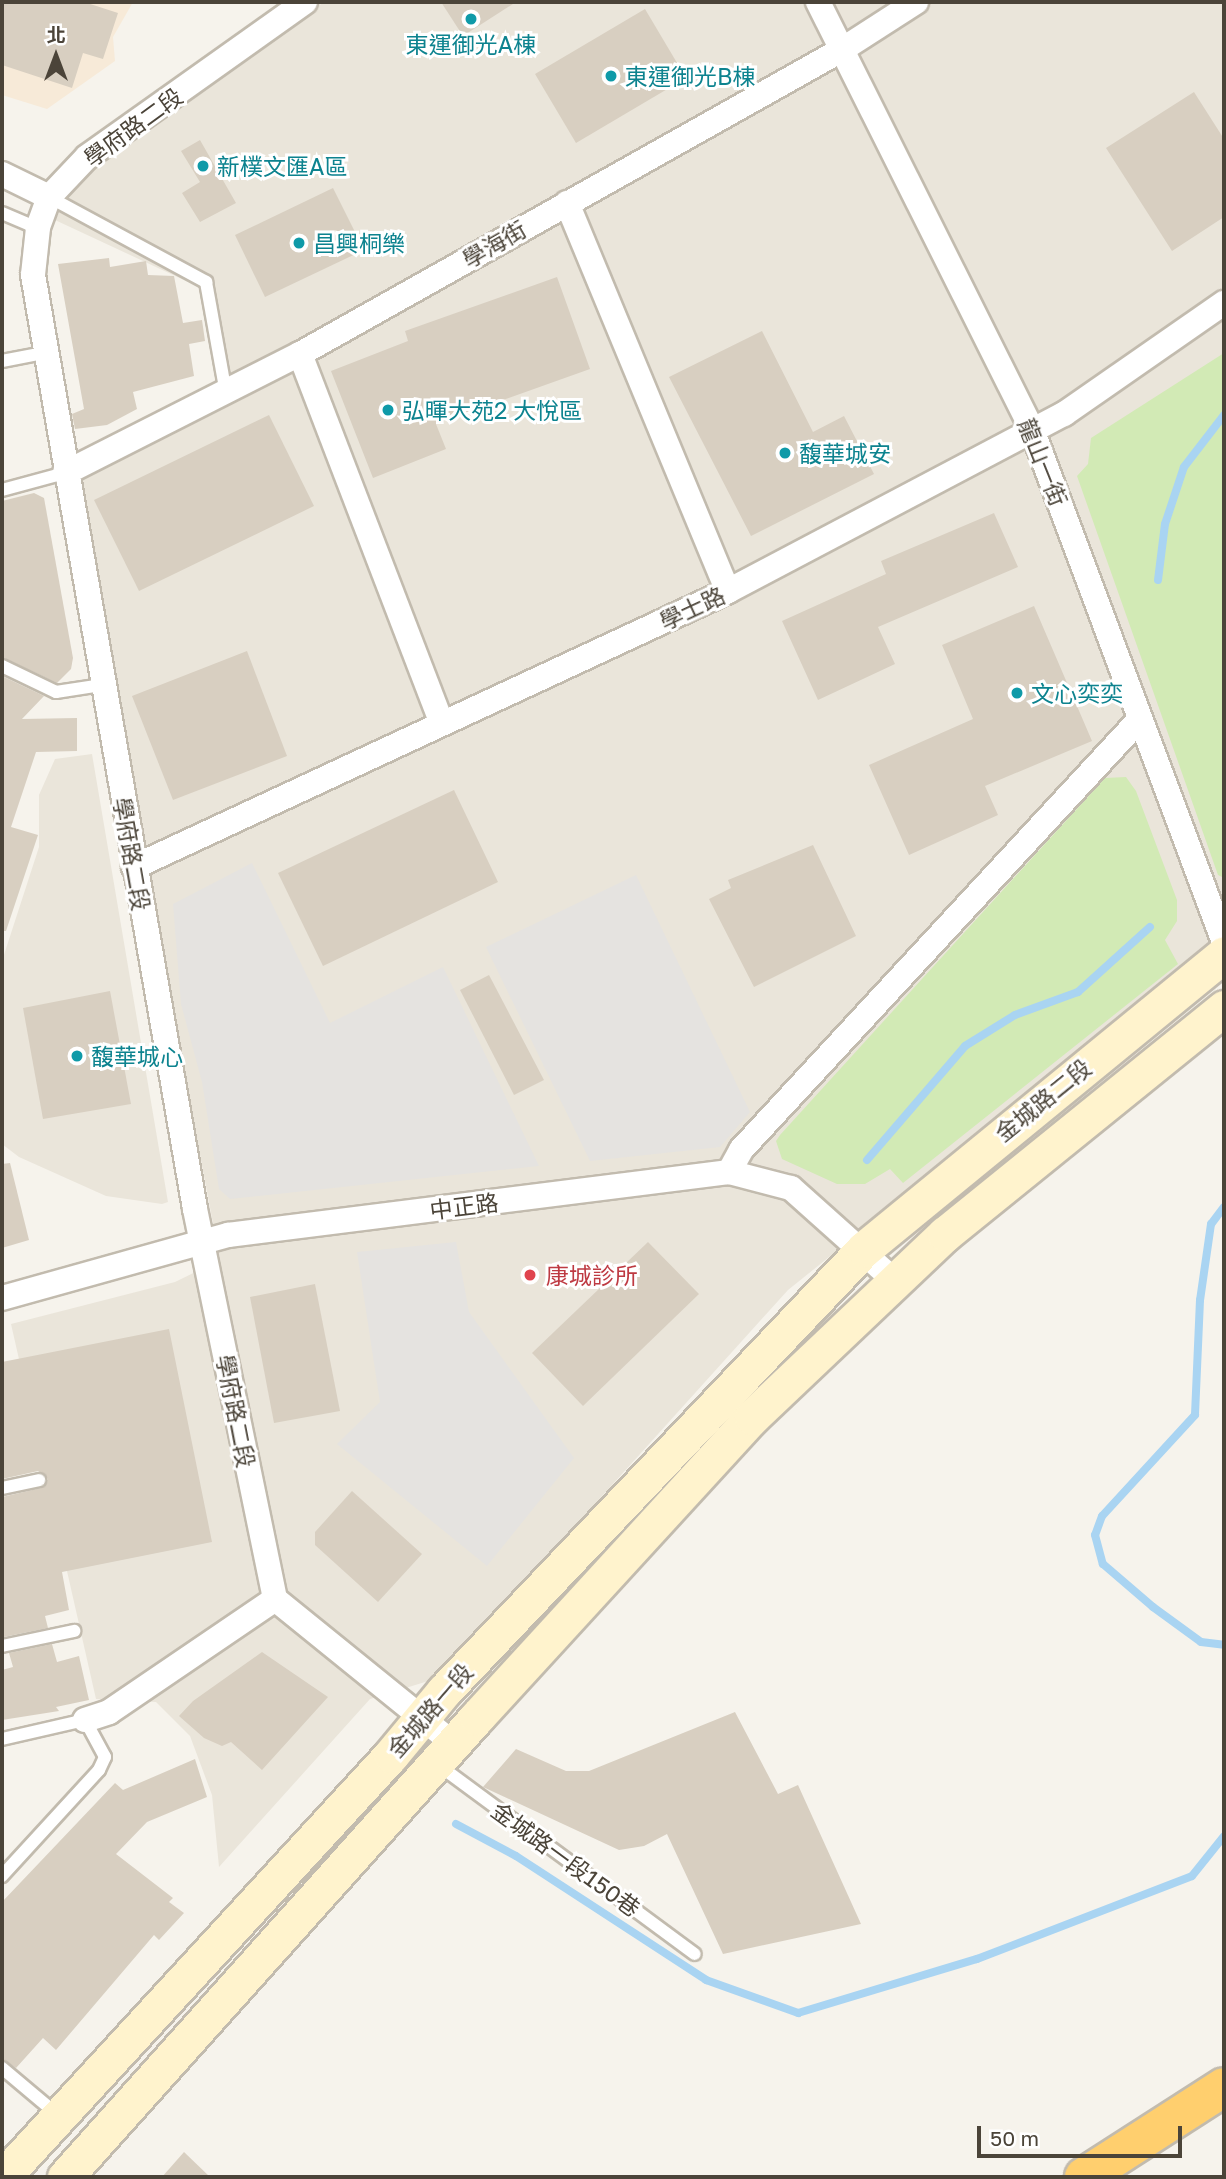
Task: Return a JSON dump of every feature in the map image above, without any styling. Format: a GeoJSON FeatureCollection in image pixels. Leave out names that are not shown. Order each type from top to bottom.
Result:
{"type":"FeatureCollection","features":[{"type":"Feature","properties":{"kind":"highway"},"geometry":{"type":"LineString","coordinates":[[1084,2177],[1224,2087]]}},
{"type":"Feature","properties":{"kind":"main road","name":"金城路二段"},"geometry":{"type":"LineString","coordinates":[[864,1249],[908,1209],[1224,954]]}},
{"type":"Feature","properties":{"kind":"main road","name":"金城路二段"},"geometry":{"type":"LineString","coordinates":[[896,1282],[945,1234],[1222,1015]]}},
{"type":"Feature","properties":{"kind":"main road","name":"金城路一段"},"geometry":{"type":"LineString","coordinates":[[3,2177],[638,1483],[864,1249]]}},
{"type":"Feature","properties":{"kind":"main road","name":"金城路一段"},"geometry":{"type":"LineString","coordinates":[[65,2177],[752,1417],[896,1282]]}},
{"type":"Feature","properties":{"kind":"street","name":"學府路二段"},"geometry":{"type":"LineString","coordinates":[[275,1599],[202,1243],[44,353],[33,275],[38,228],[49,197],[87,157],[305,2]]}},
{"type":"Feature","properties":{"kind":"street","name":"龍山一街"},"geometry":{"type":"LineString","coordinates":[[818,2],[1033,432],[1224,942]]}},
{"type":"Feature","properties":{"kind":"street","name":"學海街"},"geometry":{"type":"LineString","coordinates":[[65,473],[300,354],[843,49],[916,2]]}},
{"type":"Feature","properties":{"kind":"street"},"geometry":{"type":"LineString","coordinates":[[2,174],[49,197]]}},
{"type":"Feature","properties":{"kind":"street"},"geometry":{"type":"LineString","coordinates":[[567,203],[728,592]]}},
{"type":"Feature","properties":{"kind":"street","name":"學士路"},"geometry":{"type":"LineString","coordinates":[[134,867],[441,722],[728,592],[1033,432],[1224,303]]}},
{"type":"Feature","properties":{"kind":"street"},"geometry":{"type":"LineString","coordinates":[[300,354],[441,722]]}},
{"type":"Feature","properties":{"kind":"street"},"geometry":{"type":"LineString","coordinates":[[729,1172],[741,1150],[1140,719]]}},
{"type":"Feature","properties":{"kind":"street","name":"中正路"},"geometry":{"type":"LineString","coordinates":[[2,1298],[228,1235],[729,1172],[791,1188],[864,1249],[896,1282]]}},
{"type":"Feature","properties":{"kind":"street"},"geometry":{"type":"LineString","coordinates":[[85,1720],[109,1712],[275,1599],[423,1717],[445,1754]]}},
{"type":"Feature","properties":{"kind":"lane"},"geometry":{"type":"LineString","coordinates":[[49,197],[206,282],[226,393]]}},
{"type":"Feature","properties":{"kind":"lane"},"geometry":{"type":"LineString","coordinates":[[2,213],[38,228]]}},
{"type":"Feature","properties":{"kind":"lane"},"geometry":{"type":"LineString","coordinates":[[2,361],[44,353]]}},
{"type":"Feature","properties":{"kind":"lane"},"geometry":{"type":"LineString","coordinates":[[2,490],[65,473]]}},
{"type":"Feature","properties":{"kind":"lane"},"geometry":{"type":"LineString","coordinates":[[2,666],[56,692],[102,685]]}},
{"type":"Feature","properties":{"kind":"lane"},"geometry":{"type":"LineString","coordinates":[[2,1488],[39,1480]]}},
{"type":"Feature","properties":{"kind":"lane"},"geometry":{"type":"LineString","coordinates":[[2,1646],[74,1631]]}},
{"type":"Feature","properties":{"kind":"lane"},"geometry":{"type":"LineString","coordinates":[[2,1739],[85,1720],[105,1757],[99,1770],[2,1876]]}},
{"type":"Feature","properties":{"kind":"lane","name":"金城路一段150巷"},"geometry":{"type":"LineString","coordinates":[[445,1754],[695,1954]]}},
{"type":"Feature","properties":{"kind":"lane"},"geometry":{"type":"LineString","coordinates":[[2,2068],[59,2116]]}},
{"type":"Feature","properties":{"kind":"shaded area"},"geometry":{"type":"Polygon","coordinates":[[[2,2],[133,2],[113,37],[115,61],[47,109],[2,95],[2,2]]]}},
{"type":"Feature","properties":{"kind":"shaded area"},"geometry":{"type":"Polygon","coordinates":[[[324,2],[1224,2],[1224,940],[788,1290],[438,1678],[370,1699],[219,1867],[212,1795],[190,1736],[156,1702],[96,1699],[11,1324],[175,1282],[220,1260],[74,493],[83,478],[221,405],[201,288],[55,220],[67,197],[97,164],[324,2]]]}},
{"type":"Feature","properties":{"kind":"shaded area","name":"馥華城心"},"geometry":{"type":"Polygon","coordinates":[[[92,754],[168,1202],[162,1204],[106,1196],[19,1157],[2,1144],[2,961],[39,847],[39,795],[55,759],[92,754]]]}},
{"type":"Feature","properties":{"kind":"shaded area"},"geometry":{"type":"Polygon","coordinates":[[[252,863],[330,1023],[443,967],[539,1166],[230,1199],[219,1189],[202,1082],[181,1004],[173,904],[252,863]]]}},
{"type":"Feature","properties":{"kind":"shaded area"},"geometry":{"type":"Polygon","coordinates":[[[636,875],[750,1112],[720,1147],[590,1161],[486,947],[636,875]]]}},
{"type":"Feature","properties":{"kind":"shaded area"},"geometry":{"type":"Polygon","coordinates":[[[456,1242],[469,1312],[574,1458],[487,1566],[337,1444],[380,1402],[357,1252],[456,1242]]]}},
{"type":"Feature","properties":{"kind":"green space"},"geometry":{"type":"Polygon","coordinates":[[[1224,353],[1224,878],[1218,875],[1077,476],[1088,464],[1091,438],[1224,353]]]}},
{"type":"Feature","properties":{"kind":"green space"},"geometry":{"type":"Polygon","coordinates":[[[1126,777],[1136,791],[1177,900],[1177,921],[1165,940],[1178,964],[903,1183],[890,1169],[865,1184],[837,1184],[782,1159],[776,1141],[780,1135],[1105,778],[1126,777]]]}},
{"type":"Feature","properties":{"kind":"building"},"geometry":{"type":"Polygon","coordinates":[[[2,2],[84,2],[118,13],[103,59],[83,53],[72,88],[2,65],[2,2]]]}},
{"type":"Feature","properties":{"kind":"building","name":"東運御光A棟"},"geometry":{"type":"Polygon","coordinates":[[[441,2],[516,2],[463,36],[441,2]]]}},
{"type":"Feature","properties":{"kind":"building","name":"東運御光B棟"},"geometry":{"type":"Polygon","coordinates":[[[645,9],[686,78],[576,143],[535,74],[645,9]]]}},
{"type":"Feature","properties":{"kind":"building"},"geometry":{"type":"Polygon","coordinates":[[[1194,92],[1224,139],[1224,217],[1172,251],[1106,148],[1194,92]]]}},
{"type":"Feature","properties":{"kind":"building","name":"新樸文匯A區"},"geometry":{"type":"Polygon","coordinates":[[[200,140],[236,203],[200,222],[182,193],[200,182],[181,151],[200,140]]]}},
{"type":"Feature","properties":{"kind":"building","name":"昌興桐樂"},"geometry":{"type":"Polygon","coordinates":[[[333,188],[364,250],[265,297],[235,235],[333,188]]]}},
{"type":"Feature","properties":{"kind":"building"},"geometry":{"type":"Polygon","coordinates":[[[109,258],[110,267],[146,261],[148,275],[174,276],[183,323],[202,320],[205,341],[189,344],[194,376],[133,392],[137,409],[107,425],[75,429],[72,414],[84,409],[58,264],[109,258]]]}},
{"type":"Feature","properties":{"kind":"building"},"geometry":{"type":"Polygon","coordinates":[[[557,277],[590,369],[436,424],[446,449],[373,478],[331,371],[408,341],[405,331],[557,277]]]}},
{"type":"Feature","properties":{"kind":"building","name":"馥華城安"},"geometry":{"type":"Polygon","coordinates":[[[762,331],[813,432],[844,416],[874,474],[751,536],[669,377],[762,331]]]}},
{"type":"Feature","properties":{"kind":"building"},"geometry":{"type":"Polygon","coordinates":[[[269,415],[314,506],[139,591],[94,500],[269,415]]]}},
{"type":"Feature","properties":{"kind":"building"},"geometry":{"type":"Polygon","coordinates":[[[34,493],[44,498],[73,658],[71,669],[57,683],[2,657],[2,501],[34,493]]]}},
{"type":"Feature","properties":{"kind":"building"},"geometry":{"type":"Polygon","coordinates":[[[994,513],[1018,567],[878,627],[895,664],[818,700],[782,621],[886,574],[881,561],[994,513]]]}},
{"type":"Feature","properties":{"kind":"building"},"geometry":{"type":"Polygon","coordinates":[[[1034,606],[1092,741],[985,786],[998,815],[909,855],[869,765],[973,719],[942,645],[1034,606]]]}},
{"type":"Feature","properties":{"kind":"building"},"geometry":{"type":"Polygon","coordinates":[[[247,651],[287,756],[173,800],[132,696],[247,651]]]}},
{"type":"Feature","properties":{"kind":"building"},"geometry":{"type":"Polygon","coordinates":[[[2,676],[44,696],[22,719],[77,718],[77,751],[36,752],[11,827],[38,835],[6,931],[2,931],[2,676]]]}},
{"type":"Feature","properties":{"kind":"building"},"geometry":{"type":"Polygon","coordinates":[[[454,790],[498,882],[323,966],[278,873],[454,790]]]}},
{"type":"Feature","properties":{"kind":"building"},"geometry":{"type":"Polygon","coordinates":[[[813,845],[856,936],[754,987],[709,899],[731,888],[728,880],[813,845]]]}},
{"type":"Feature","properties":{"kind":"building"},"geometry":{"type":"Polygon","coordinates":[[[489,975],[544,1080],[514,1095],[460,990],[489,975]]]}},
{"type":"Feature","properties":{"kind":"building","name":"馥華城心"},"geometry":{"type":"Polygon","coordinates":[[[110,991],[131,1104],[43,1119],[23,1008],[110,991]]]}},
{"type":"Feature","properties":{"kind":"building"},"geometry":{"type":"Polygon","coordinates":[[[10,1163],[29,1240],[2,1248],[2,1164],[10,1163]]]}},
{"type":"Feature","properties":{"kind":"building"},"geometry":{"type":"Polygon","coordinates":[[[648,1242],[699,1294],[583,1406],[532,1353],[648,1242]]]}},
{"type":"Feature","properties":{"kind":"building"},"geometry":{"type":"Polygon","coordinates":[[[315,1284],[340,1411],[274,1423],[250,1297],[315,1284]]]}},
{"type":"Feature","properties":{"kind":"building"},"geometry":{"type":"Polygon","coordinates":[[[169,1329],[212,1542],[62,1572],[69,1610],[45,1616],[48,1628],[4,1637],[2,1497],[41,1488],[48,1479],[38,1471],[2,1479],[2,1362],[169,1329]]]}},
{"type":"Feature","properties":{"kind":"building"},"geometry":{"type":"Polygon","coordinates":[[[352,1491],[422,1554],[378,1602],[315,1545],[315,1532],[352,1491]]]}},
{"type":"Feature","properties":{"kind":"building"},"geometry":{"type":"Polygon","coordinates":[[[52,1644],[57,1662],[79,1656],[89,1700],[56,1707],[59,1711],[2,1720],[2,1670],[13,1667],[9,1653],[52,1644]]]}},
{"type":"Feature","properties":{"kind":"building"},"geometry":{"type":"Polygon","coordinates":[[[262,1652],[328,1697],[262,1770],[231,1742],[222,1746],[204,1738],[179,1716],[193,1701],[262,1652]]]}},
{"type":"Feature","properties":{"kind":"building"},"geometry":{"type":"Polygon","coordinates":[[[735,1712],[778,1794],[798,1785],[861,1924],[723,1954],[667,1834],[644,1846],[619,1850],[483,1787],[516,1749],[566,1771],[589,1771],[735,1712]]]}},
{"type":"Feature","properties":{"kind":"building"},"geometry":{"type":"Polygon","coordinates":[[[195,1759],[207,1797],[147,1822],[116,1854],[173,1898],[169,1902],[184,1913],[159,1940],[154,1935],[56,2050],[43,2038],[16,2068],[2,2059],[2,1902],[115,1783],[123,1790],[195,1759]]]}},
{"type":"Feature","properties":{"kind":"building"},"geometry":{"type":"Polygon","coordinates":[[[184,2152],[210,2177],[162,2177],[184,2152]]]}},
{"type":"Feature","properties":{"kind":"waterway"},"geometry":{"type":"LineString","coordinates":[[1158,580],[1165,524],[1184,467],[1224,415]]}},
{"type":"Feature","properties":{"kind":"waterway"},"geometry":{"type":"LineString","coordinates":[[867,1160],[965,1046],[1015,1015],[1078,992],[1150,927]]}},
{"type":"Feature","properties":{"kind":"waterway"},"geometry":{"type":"LineString","coordinates":[[1224,1207],[1211,1224],[1200,1300],[1195,1415],[1102,1516],[1095,1535],[1103,1564],[1153,1607],[1201,1642],[1224,1645]]}},
{"type":"Feature","properties":{"kind":"waterway"},"geometry":{"type":"LineString","coordinates":[[456,1824],[516,1856],[706,1980],[798,2013],[977,1959],[1192,1876],[1224,1836]]}},
{"type":"Feature","properties":{"kind":"place","name":"東運御光A棟"},"geometry":{"type":"Point","coordinates":[471,19]}},
{"type":"Feature","properties":{"kind":"place","name":"東運御光B棟"},"geometry":{"type":"Point","coordinates":[611,76]}},
{"type":"Feature","properties":{"kind":"place","name":"新樸文匯A區"},"geometry":{"type":"Point","coordinates":[203,166]}},
{"type":"Feature","properties":{"kind":"place","name":"昌興桐樂"},"geometry":{"type":"Point","coordinates":[299,243]}},
{"type":"Feature","properties":{"kind":"place","name":"弘暉大苑2 大悅區"},"geometry":{"type":"Point","coordinates":[388,410]}},
{"type":"Feature","properties":{"kind":"place","name":"馥華城安"},"geometry":{"type":"Point","coordinates":[785,453]}},
{"type":"Feature","properties":{"kind":"place","name":"文心奕奕"},"geometry":{"type":"Point","coordinates":[1017,693]}},
{"type":"Feature","properties":{"kind":"place","name":"馥華城心"},"geometry":{"type":"Point","coordinates":[77,1056]}},
{"type":"Feature","properties":{"kind":"place","name":"康城診所"},"geometry":{"type":"Point","coordinates":[530,1275]}}]}
